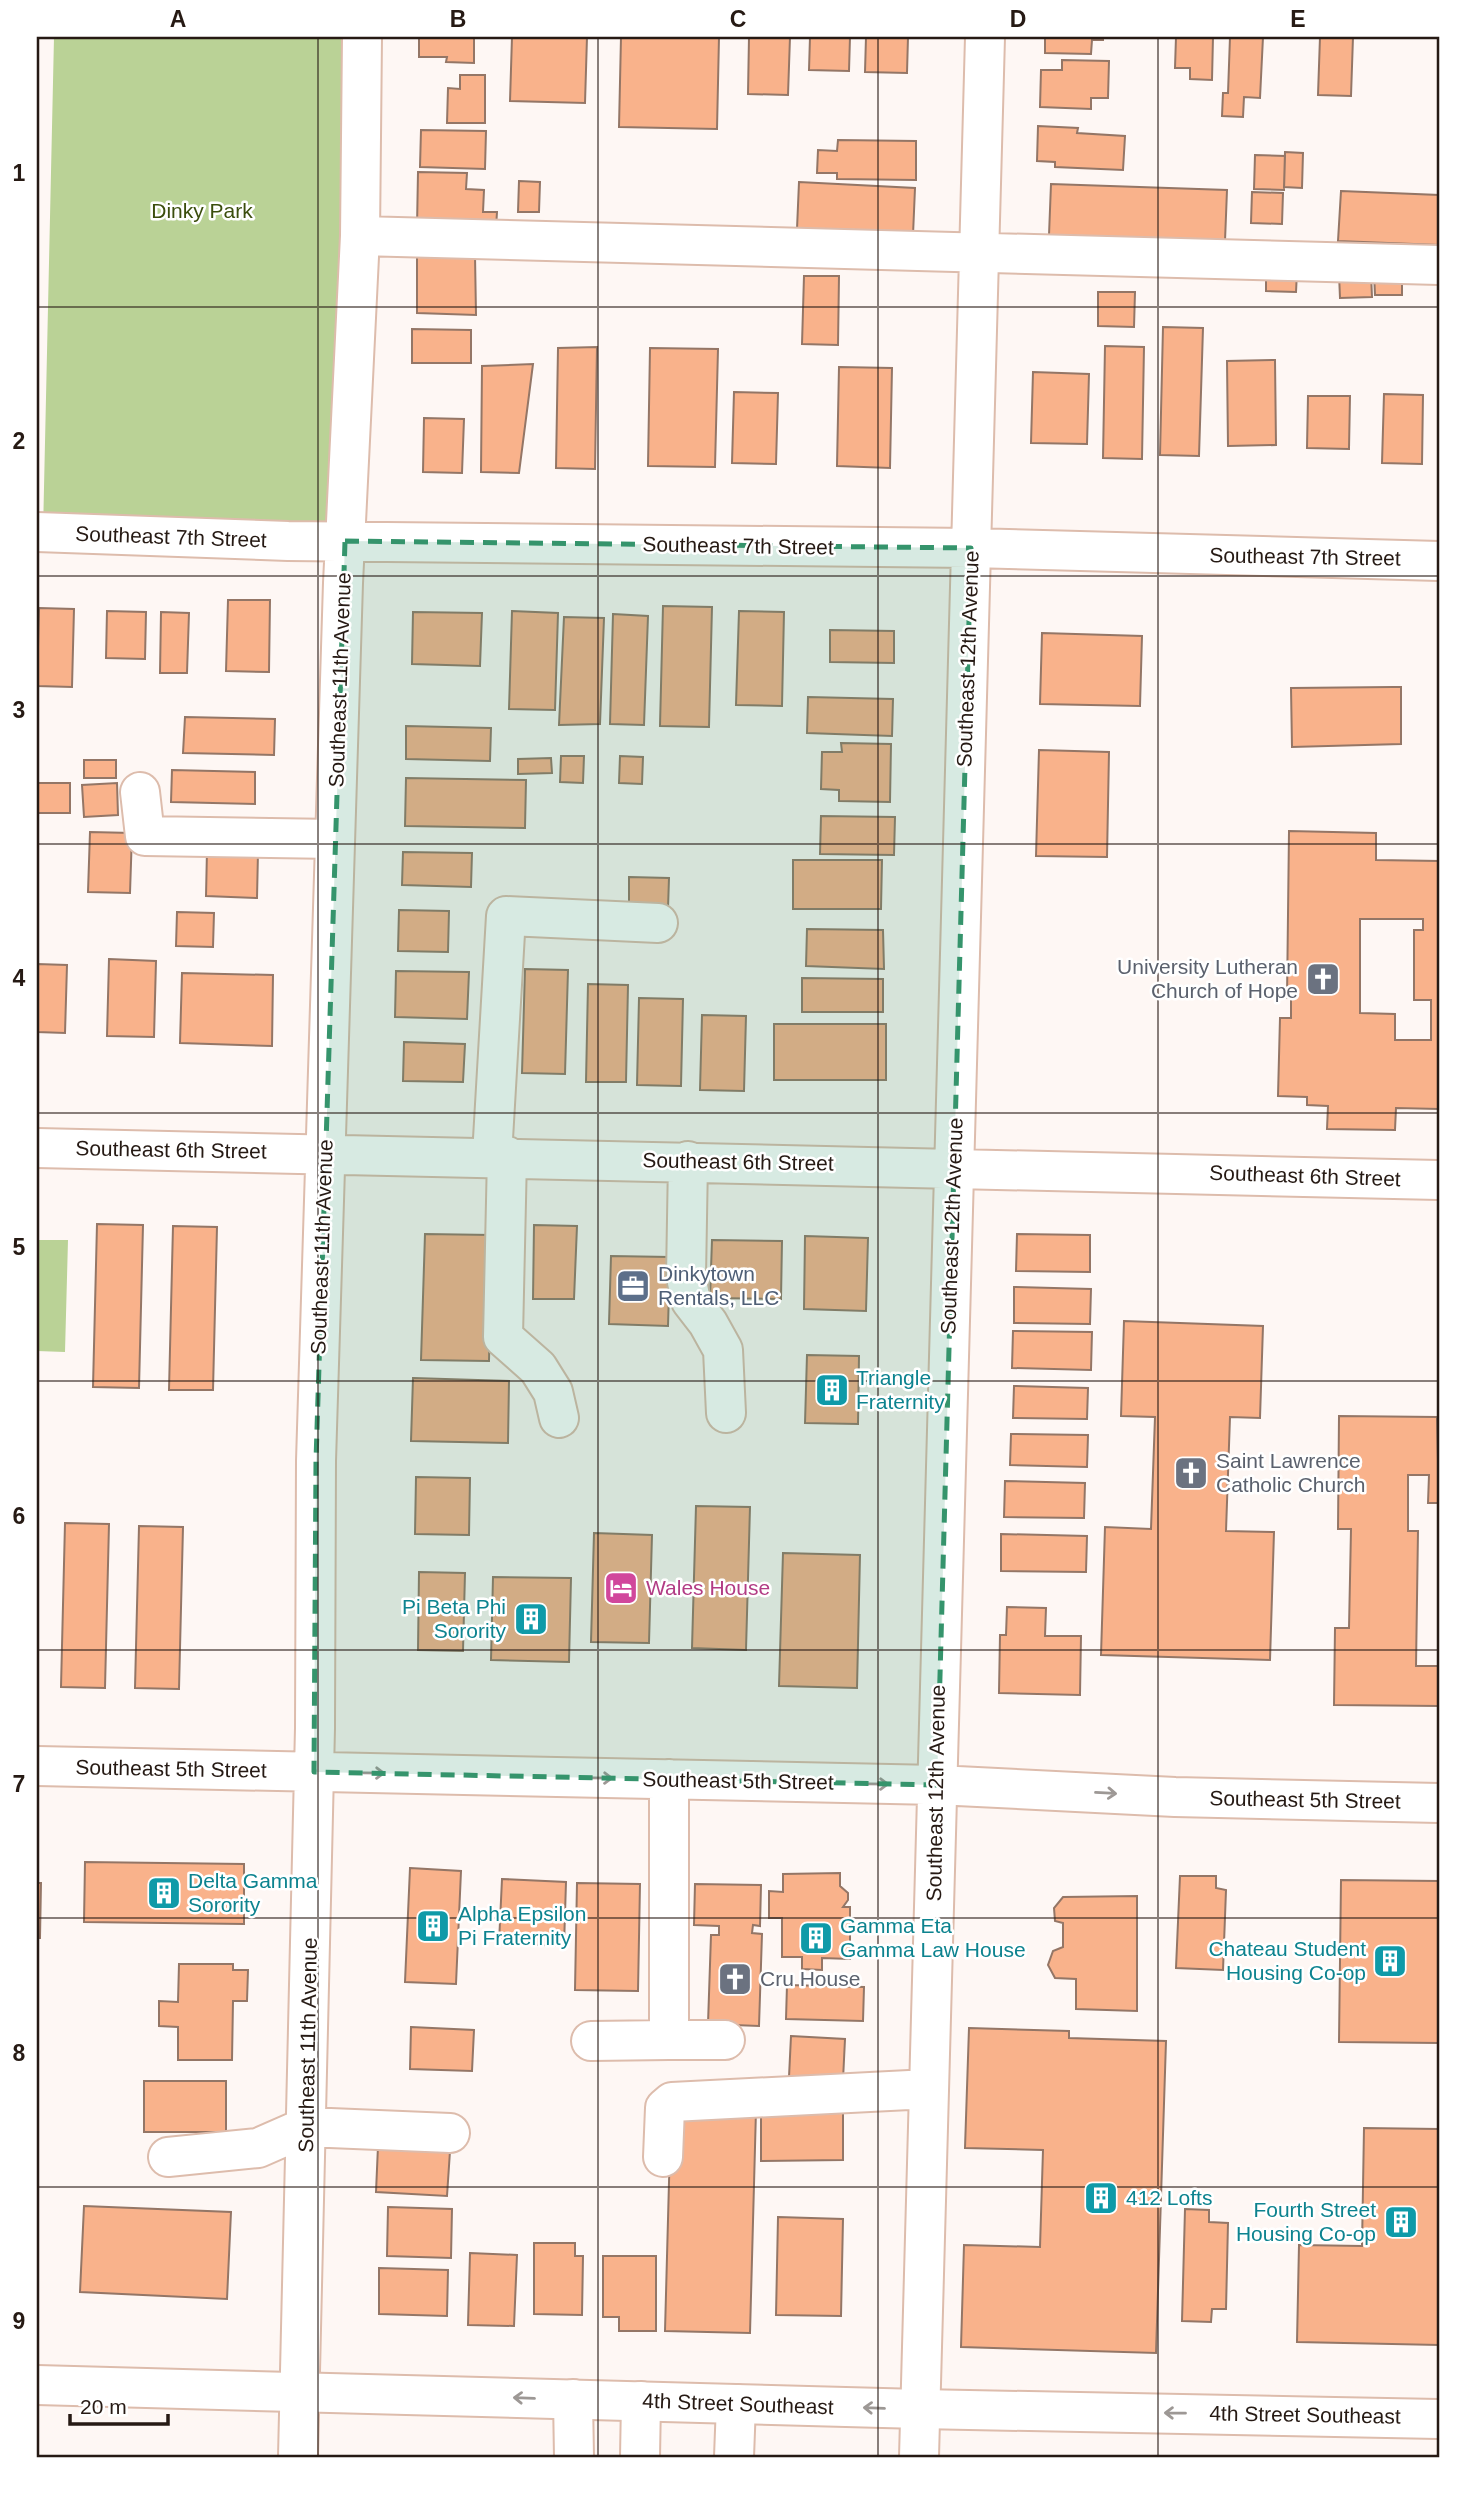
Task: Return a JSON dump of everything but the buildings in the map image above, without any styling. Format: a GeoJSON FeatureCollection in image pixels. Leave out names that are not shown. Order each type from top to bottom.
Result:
{"type":"FeatureCollection","features":[{"type":"Feature","properties":{"kind":"street","name":"Southeast 11th Avenue"},"geometry":{"type":"LineString","coordinates":[[299,2457],[314,1772],[316,1461],[345,541],[360,236],[362,37]]}},
{"type":"Feature","properties":{"kind":"street","name":"Southeast 12th Avenue"},"geometry":{"type":"LineString","coordinates":[[919,2457],[985,37]]}},
{"type":"Feature","properties":{"kind":"street"},"geometry":{"type":"LineString","coordinates":[[360,236],[979,255],[1439,265]]}},
{"type":"Feature","properties":{"kind":"street","name":"Southeast 7th Street"},"geometry":{"type":"LineString","coordinates":[[37,532],[345,541],[971,548],[1439,561]]}},
{"type":"Feature","properties":{"kind":"street"},"geometry":{"type":"LineString","coordinates":[[140,792],[145,836],[335,839]]}},
{"type":"Feature","properties":{"kind":"street"},"geometry":{"type":"LineString","coordinates":[[559,1418],[554,1392],[538,1368],[503,1337],[499,1156],[506,916],[658,923]]}},
{"type":"Feature","properties":{"kind":"street","name":"Southeast 6th Street"},"geometry":{"type":"LineString","coordinates":[[37,1148],[325,1152],[1439,1180]]}},
{"type":"Feature","properties":{"kind":"street"},"geometry":{"type":"LineString","coordinates":[[688,1161],[686,1277],[691,1301],[708,1323],[723,1350],[726,1413]]}},
{"type":"Feature","properties":{"kind":"street","name":"Southeast 5th Street"},"geometry":{"type":"LineString","coordinates":[[37,1766],[937,1785],[1175,1797],[1439,1803]]}},
{"type":"Feature","properties":{"kind":"street"},"geometry":{"type":"LineString","coordinates":[[669,1779],[669,2040]]}},
{"type":"Feature","properties":{"kind":"street"},"geometry":{"type":"LineString","coordinates":[[591,2041],[725,2040]]}},
{"type":"Feature","properties":{"kind":"street"},"geometry":{"type":"LineString","coordinates":[[663,2157],[664,2108],[672,2102],[929,2089]]}},
{"type":"Feature","properties":{"kind":"street"},"geometry":{"type":"LineString","coordinates":[[168,2157],[258,2148],[306,2127],[450,2133]]}},
{"type":"Feature","properties":{"kind":"street","name":"4th Street Southeast"},"geometry":{"type":"LineString","coordinates":[[37,2385],[920,2409],[1439,2419]]}},
{"type":"Feature","properties":{"kind":"street"},"geometry":{"type":"LineString","coordinates":[[573,2399],[574,2457]]}},
{"type":"Feature","properties":{"kind":"street"},"geometry":{"type":"LineString","coordinates":[[640,2457],[641,2401]]}},
{"type":"Feature","properties":{"kind":"street"},"geometry":{"type":"LineString","coordinates":[[734,2457],[736,2404]]}},
{"type":"Feature","properties":{"kind":"highlighted area"},"geometry":{"type":"Polygon","coordinates":[[[345,541],[971,548],[937,1785],[314,1772],[316,1461],[345,541]]]}},
{"type":"Feature","properties":{"kind":"green space","name":"Dinky Park"},"geometry":{"type":"Polygon","coordinates":[[[54,37],[360,37],[345,541],[43,533],[54,37]]]}},
{"type":"Feature","properties":{"kind":"green space"},"geometry":{"type":"Polygon","coordinates":[[[37,1240],[68,1240],[65,1352],[37,1351],[37,1240]]]}},
{"type":"Feature","properties":{"kind":"place","name":"University Lutheran Church of Hope"},"geometry":{"type":"Point","coordinates":[1323,979]}},
{"type":"Feature","properties":{"kind":"place","name":"Dinkytown Rentals, LLC"},"geometry":{"type":"Point","coordinates":[633,1286]}},
{"type":"Feature","properties":{"kind":"place","name":"Triangle Fraternity"},"geometry":{"type":"Point","coordinates":[832,1390]}},
{"type":"Feature","properties":{"kind":"place","name":"Saint Lawrence Catholic Church"},"geometry":{"type":"Point","coordinates":[1191,1473]}},
{"type":"Feature","properties":{"kind":"place","name":"Wales House"},"geometry":{"type":"Point","coordinates":[621,1588]}},
{"type":"Feature","properties":{"kind":"place","name":"Pi Beta Phi Sorority"},"geometry":{"type":"Point","coordinates":[531,1619]}},
{"type":"Feature","properties":{"kind":"place","name":"Delta Gamma Sorority"},"geometry":{"type":"Point","coordinates":[164,1893]}},
{"type":"Feature","properties":{"kind":"place","name":"Alpha Epsilon Pi Fraternity"},"geometry":{"type":"Point","coordinates":[433,1926]}},
{"type":"Feature","properties":{"kind":"place","name":"Gamma Eta Gamma Law House"},"geometry":{"type":"Point","coordinates":[816,1938]}},
{"type":"Feature","properties":{"kind":"place","name":"Chateau Student Housing Co-op"},"geometry":{"type":"Point","coordinates":[1390,1961]}},
{"type":"Feature","properties":{"kind":"place","name":"Cru House"},"geometry":{"type":"Point","coordinates":[735,1979]}},
{"type":"Feature","properties":{"kind":"place","name":"412 Lofts"},"geometry":{"type":"Point","coordinates":[1101,2198]}},
{"type":"Feature","properties":{"kind":"place","name":"Fourth Street Housing Co-op"},"geometry":{"type":"Point","coordinates":[1401,2222]}}]}
